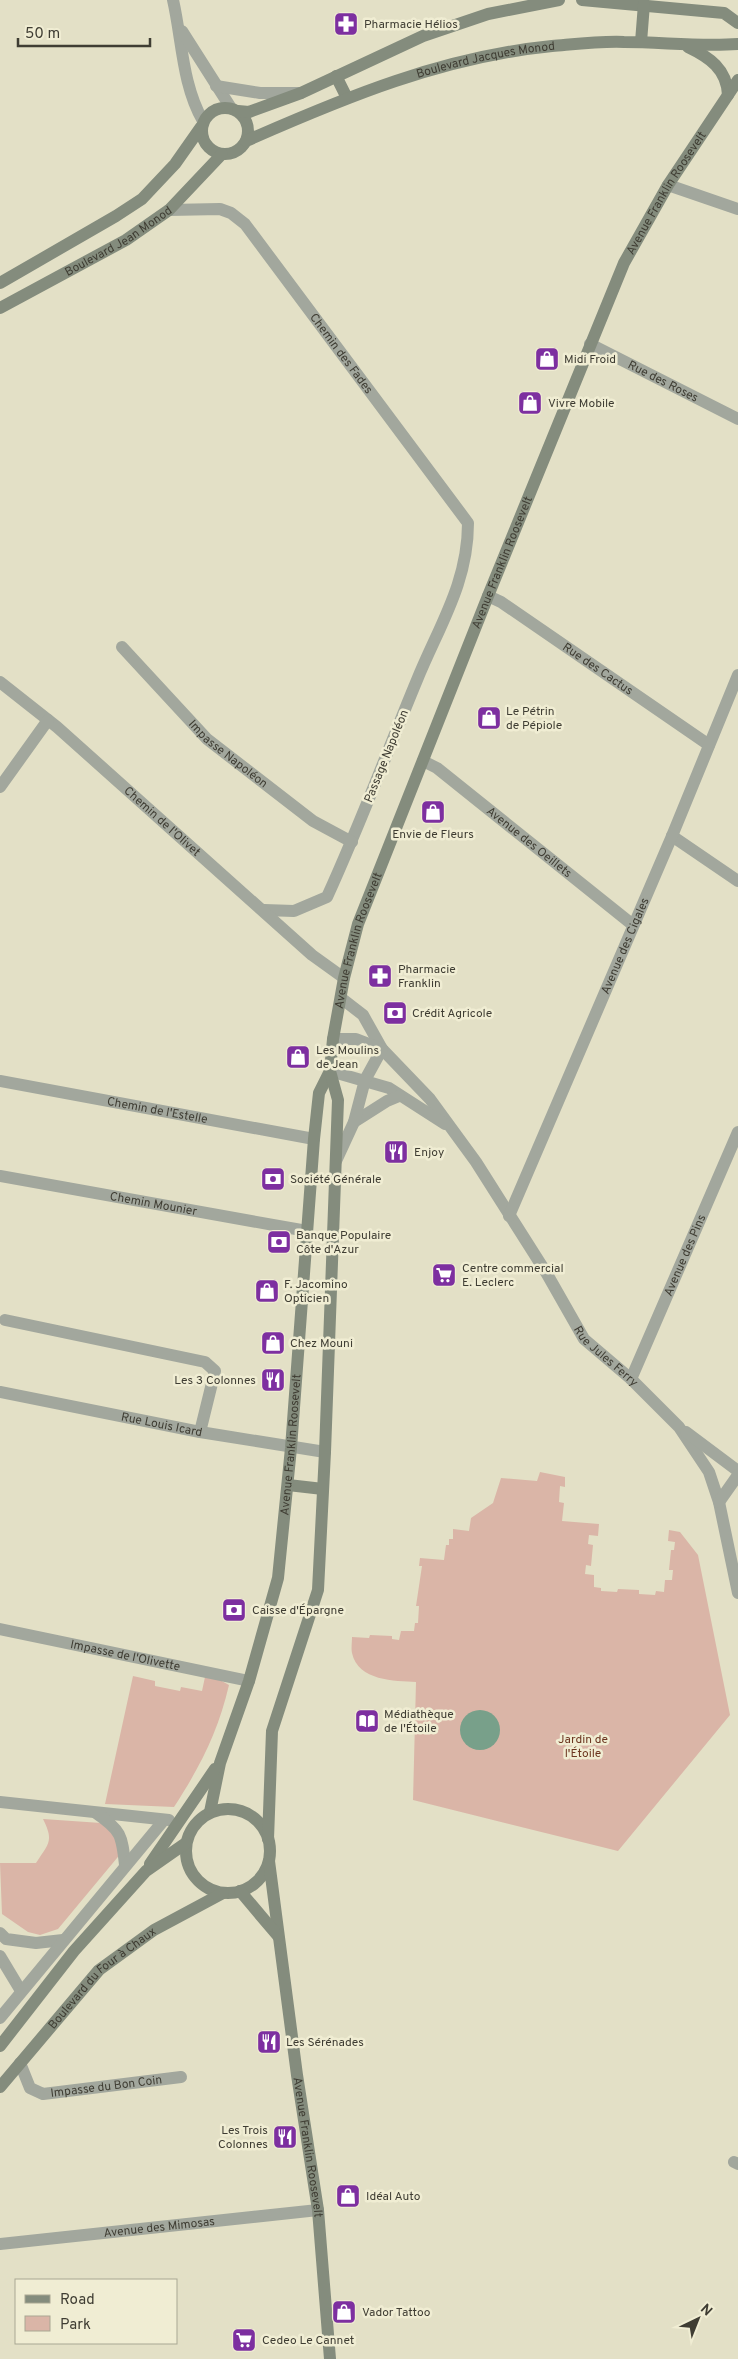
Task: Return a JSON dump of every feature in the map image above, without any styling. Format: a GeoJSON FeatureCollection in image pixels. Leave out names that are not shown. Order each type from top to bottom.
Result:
{"type":"FeatureCollection","features":[{"type":"Feature","properties":{"kind":"main road"},"geometry":{"type":"LineString","coordinates":[[234,110],[247,125],[246,141],[237,151],[222,154],[213,151],[206,145],[202,137],[202,124],[216,109],[234,110],[249,112],[301,93],[423,36],[488,14],[559,0]]}},
{"type":"Feature","properties":{"kind":"main road"},"geometry":{"type":"LineString","coordinates":[[582,0],[644,4],[724,13],[738,23]]}},
{"type":"Feature","properties":{"kind":"main road"},"geometry":{"type":"LineString","coordinates":[[641,42],[644,4]]}},
{"type":"Feature","properties":{"kind":"main road","name":"Boulevard Jacques Monod"},"geometry":{"type":"LineString","coordinates":[[246,141],[347,98],[434,68],[510,51],[612,42],[738,44]]}},
{"type":"Feature","properties":{"kind":"main road"},"geometry":{"type":"LineString","coordinates":[[681,44],[702,53],[721,70],[728,86],[728,95]]}},
{"type":"Feature","properties":{"kind":"main road"},"geometry":{"type":"LineString","coordinates":[[336,76],[347,98]]}},
{"type":"Feature","properties":{"kind":"main road","name":"Avenue Franklin Roosevelt"},"geometry":{"type":"LineString","coordinates":[[268,1839],[272,1732],[318,1590],[338,1100],[330,1071],[333,1039],[344,978],[358,924],[422,760],[624,263],[668,185],[738,80]]}},
{"type":"Feature","properties":{"kind":"main road","name":"Boulevard Jean Monod"},"geometry":{"type":"LineString","coordinates":[[0,283],[142,199],[176,164],[202,124]]}},
{"type":"Feature","properties":{"kind":"main road","name":"Boulevard Jean Monod"},"geometry":{"type":"LineString","coordinates":[[0,308],[126,240],[169,210],[222,154]]}},
{"type":"Feature","properties":{"kind":"main road","name":"Avenue Franklin Roosevelt"},"geometry":{"type":"LineString","coordinates":[[210,1812],[220,1763],[249,1681],[278,1578],[288,1485],[314,1139],[319,1092],[330,1071]]}},
{"type":"Feature","properties":{"kind":"main road"},"geometry":{"type":"LineString","coordinates":[[288,1485],[323,1489]]}},
{"type":"Feature","properties":{"kind":"main road"},"geometry":{"type":"LineString","coordinates":[[0,2046],[74,1951],[146,1870],[220,1763]]}},
{"type":"Feature","properties":{"kind":"main road"},"geometry":{"type":"LineString","coordinates":[[224,1808],[238,1810],[251,1816],[262,1826],[268,1839],[269,1861],[263,1874],[253,1884],[240,1891],[223,1892],[209,1889],[198,1881],[190,1870],[186,1857],[186,1843],[190,1831],[198,1821],[210,1812],[224,1808]]}},
{"type":"Feature","properties":{"kind":"main road"},"geometry":{"type":"LineString","coordinates":[[146,1870],[186,1843]]}},
{"type":"Feature","properties":{"kind":"main road","name":"Avenue Franklin Roosevelt"},"geometry":{"type":"LineString","coordinates":[[269,1861],[278,1936],[318,2210],[330,2359]]}},
{"type":"Feature","properties":{"kind":"main road"},"geometry":{"type":"LineString","coordinates":[[240,1891],[278,1936]]}},
{"type":"Feature","properties":{"kind":"main road","name":"Boulevard du Four à Chaux"},"geometry":{"type":"LineString","coordinates":[[0,2088],[99,1970],[154,1930],[223,1892]]}},
{"type":"Feature","properties":{"kind":"street"},"geometry":{"type":"LineString","coordinates":[[173,0],[179,24],[188,82],[202,124]]}},
{"type":"Feature","properties":{"kind":"street"},"geometry":{"type":"LineString","coordinates":[[179,24],[216,86],[234,110]]}},
{"type":"Feature","properties":{"kind":"street"},"geometry":{"type":"LineString","coordinates":[[216,86],[260,93],[301,93]]}},
{"type":"Feature","properties":{"kind":"street"},"geometry":{"type":"LineString","coordinates":[[668,185],[738,209]]}},
{"type":"Feature","properties":{"kind":"street","name":"Chemin des Fades"},"geometry":{"type":"LineString","coordinates":[[169,210],[220,209],[231,213],[245,224],[468,523],[467,554]]}},
{"type":"Feature","properties":{"kind":"street","name":"Rue des Roses"},"geometry":{"type":"LineString","coordinates":[[590,344],[738,419]]}},
{"type":"Feature","properties":{"kind":"street","name":"Passage Napoléon"},"geometry":{"type":"LineString","coordinates":[[264,910],[294,911],[328,897],[418,677],[457,591],[467,554]]}},
{"type":"Feature","properties":{"kind":"street","name":"Rue des Cactus"},"geometry":{"type":"LineString","coordinates":[[488,596],[509,608],[709,745]]}},
{"type":"Feature","properties":{"kind":"street","name":"Impasse Napoléon"},"geometry":{"type":"LineString","coordinates":[[122,647],[207,739],[313,821],[352,842]]}},
{"type":"Feature","properties":{"kind":"street","name":"Avenue des Cigales"},"geometry":{"type":"LineString","coordinates":[[509,1216],[672,836],[738,675]]}},
{"type":"Feature","properties":{"kind":"street","name":"Chemin de l'Olivet"},"geometry":{"type":"LineString","coordinates":[[0,682],[48,720],[322,963],[344,978]]}},
{"type":"Feature","properties":{"kind":"street"},"geometry":{"type":"LineString","coordinates":[[0,787],[48,720]]}},
{"type":"Feature","properties":{"kind":"street","name":"Avenue des Oeillets"},"geometry":{"type":"LineString","coordinates":[[422,760],[437,768],[634,925]]}},
{"type":"Feature","properties":{"kind":"street"},"geometry":{"type":"LineString","coordinates":[[672,836],[738,881]]}},
{"type":"Feature","properties":{"kind":"street","name":"Rue Jules Ferry"},"geometry":{"type":"LineString","coordinates":[[341,998],[363,1015],[382,1049],[430,1099],[476,1162],[547,1274],[584,1339],[631,1379],[679,1427],[709,1472],[719,1502],[738,1594]]}},
{"type":"Feature","properties":{"kind":"street","name":"Rue Jules Ferry"},"geometry":{"type":"LineString","coordinates":[[333,1039],[356,1039],[382,1049]]}},
{"type":"Feature","properties":{"kind":"street","name":"Avenue Franklin Roosevelt"},"geometry":{"type":"LineString","coordinates":[[336,1161],[354,1122],[366,1080],[382,1049]]}},
{"type":"Feature","properties":{"kind":"street","name":"Rue Jules Ferry"},"geometry":{"type":"LineString","coordinates":[[330,1071],[389,1088],[398,1096],[448,1126]]}},
{"type":"Feature","properties":{"kind":"street","name":"Chemin de l'Estelle"},"geometry":{"type":"LineString","coordinates":[[0,1081],[314,1139]]}},
{"type":"Feature","properties":{"kind":"street"},"geometry":{"type":"LineString","coordinates":[[354,1122],[398,1096]]}},
{"type":"Feature","properties":{"kind":"street","name":"Avenue des Pins"},"geometry":{"type":"LineString","coordinates":[[631,1379],[738,1132]]}},
{"type":"Feature","properties":{"kind":"street","name":"Chemin Mounier"},"geometry":{"type":"LineString","coordinates":[[0,1176],[307,1230]]}},
{"type":"Feature","properties":{"kind":"street"},"geometry":{"type":"LineString","coordinates":[[5,1320],[205,1362],[215,1371],[200,1432]]}},
{"type":"Feature","properties":{"kind":"street","name":"Rue Louis Icard"},"geometry":{"type":"LineString","coordinates":[[0,1392],[200,1432],[325,1452]]}},
{"type":"Feature","properties":{"kind":"street"},"geometry":{"type":"LineString","coordinates":[[679,1427],[738,1471]]}},
{"type":"Feature","properties":{"kind":"street"},"geometry":{"type":"LineString","coordinates":[[719,1502],[738,1475]]}},
{"type":"Feature","properties":{"kind":"street","name":"Impasse de l'Olivette"},"geometry":{"type":"LineString","coordinates":[[0,1629],[249,1681]]}},
{"type":"Feature","properties":{"kind":"street"},"geometry":{"type":"LineString","coordinates":[[0,1802],[181,1821]]}},
{"type":"Feature","properties":{"kind":"street"},"geometry":{"type":"LineString","coordinates":[[94,1811],[115,1826],[123,1843],[125,1865]]}},
{"type":"Feature","properties":{"kind":"street"},"geometry":{"type":"LineString","coordinates":[[0,2018],[164,1820]]}},
{"type":"Feature","properties":{"kind":"street"},"geometry":{"type":"LineString","coordinates":[[21,1991],[0,1955],[3,1936],[36,1942],[64,1940]]}},
{"type":"Feature","properties":{"kind":"street","name":"Impasse du Bon Coin"},"geometry":{"type":"LineString","coordinates":[[20,2063],[30,2088],[43,2094],[181,2077]]}},
{"type":"Feature","properties":{"kind":"street","name":"Avenue des Mimosas"},"geometry":{"type":"LineString","coordinates":[[0,2244],[318,2210]]}},
{"type":"Feature","properties":{"kind":"green space","name":"Jardin de l'Étoile"},"geometry":{"type":"Polygon","coordinates":[[[540,1472],[565,1477],[565,1487],[560,1486],[559,1502],[564,1503],[562,1521],[599,1524],[598,1536],[589,1535],[588,1544],[593,1545],[591,1566],[586,1565],[585,1574],[594,1575],[594,1587],[601,1588],[601,1591],[617,1592],[618,1589],[639,1590],[639,1594],[655,1595],[656,1591],[664,1592],[665,1580],[672,1580],[673,1570],[669,1570],[671,1550],[674,1550],[675,1542],[668,1541],[669,1530],[680,1532],[698,1555],[730,1715],[618,1851],[413,1800],[416,1682],[388,1680],[369,1674],[356,1662],[352,1653],[352,1637],[369,1638],[370,1635],[392,1636],[392,1639],[399,1640],[401,1631],[414,1631],[415,1623],[418,1623],[419,1606],[416,1606],[422,1566],[419,1566],[420,1558],[444,1560],[446,1545],[449,1545],[449,1539],[453,1539],[453,1529],[469,1531],[471,1518],[493,1503],[501,1478],[537,1481],[540,1472]]]}},
{"type":"Feature","properties":{"kind":"green space"},"geometry":{"type":"Polygon","coordinates":[[[133,1676],[155,1681],[155,1686],[180,1691],[181,1687],[202,1691],[205,1677],[220,1680],[229,1685],[214,1734],[192,1778],[174,1807],[105,1804],[133,1676]]]}},
{"type":"Feature","properties":{"kind":"green space"},"geometry":{"type":"Polygon","coordinates":[[[43,1819],[101,1823],[116,1833],[122,1852],[58,1929],[40,1935],[28,1932],[2,1914],[0,1863],[36,1863],[47,1846],[49,1837],[43,1819]]]}},
{"type":"Feature","properties":{"kind":"shaded area"},"geometry":{"type":"Polygon","coordinates":[[[484,1710],[491,1713],[497,1719],[500,1730],[499,1738],[491,1747],[484,1750],[476,1750],[469,1747],[461,1738],[460,1726],[463,1719],[472,1711],[484,1710]]]}},
{"type":"Feature","properties":{"kind":"place","name":"Pharmacie Hélios"},"geometry":{"type":"Point","coordinates":[346,24]}},
{"type":"Feature","properties":{"kind":"place","name":"Midi Froid"},"geometry":{"type":"Point","coordinates":[547,359]}},
{"type":"Feature","properties":{"kind":"place","name":"Vivre Mobile"},"geometry":{"type":"Point","coordinates":[530,403]}},
{"type":"Feature","properties":{"kind":"place","name":"Le Pétrin de Pépiole"},"geometry":{"type":"Point","coordinates":[489,718]}},
{"type":"Feature","properties":{"kind":"place","name":"Envie de Fleurs"},"geometry":{"type":"Point","coordinates":[433,812]}},
{"type":"Feature","properties":{"kind":"place","name":"Pharmacie Franklin"},"geometry":{"type":"Point","coordinates":[380,976]}},
{"type":"Feature","properties":{"kind":"place","name":"Crédit Agricole"},"geometry":{"type":"Point","coordinates":[395,1013]}},
{"type":"Feature","properties":{"kind":"place","name":"Les Moulins de Jean"},"geometry":{"type":"Point","coordinates":[298,1057]}},
{"type":"Feature","properties":{"kind":"place","name":"Enjoy"},"geometry":{"type":"Point","coordinates":[396,1152]}},
{"type":"Feature","properties":{"kind":"place","name":"Société Générale"},"geometry":{"type":"Point","coordinates":[273,1179]}},
{"type":"Feature","properties":{"kind":"place","name":"Banque Populaire Côte d'Azur"},"geometry":{"type":"Point","coordinates":[279,1242]}},
{"type":"Feature","properties":{"kind":"place","name":"Centre commercial E. Leclerc"},"geometry":{"type":"Point","coordinates":[444,1275]}},
{"type":"Feature","properties":{"kind":"place","name":"F. Jacomino Opticien"},"geometry":{"type":"Point","coordinates":[267,1291]}},
{"type":"Feature","properties":{"kind":"place","name":"Chez Mouni"},"geometry":{"type":"Point","coordinates":[273,1343]}},
{"type":"Feature","properties":{"kind":"place","name":"Les 3 Colonnes"},"geometry":{"type":"Point","coordinates":[273,1380]}},
{"type":"Feature","properties":{"kind":"place","name":"Caisse d'Épargne"},"geometry":{"type":"Point","coordinates":[234,1610]}},
{"type":"Feature","properties":{"kind":"place","name":"Médiathèque de l'Étoile"},"geometry":{"type":"Point","coordinates":[367,1721]}},
{"type":"Feature","properties":{"kind":"place","name":"Les Sérénades"},"geometry":{"type":"Point","coordinates":[269,2042]}},
{"type":"Feature","properties":{"kind":"place","name":"Les Trois Colonnes"},"geometry":{"type":"Point","coordinates":[285,2137]}},
{"type":"Feature","properties":{"kind":"place","name":"Idéal Auto"},"geometry":{"type":"Point","coordinates":[348,2196]}},
{"type":"Feature","properties":{"kind":"place","name":"Vador Tattoo"},"geometry":{"type":"Point","coordinates":[344,2312]}},
{"type":"Feature","properties":{"kind":"place","name":"Cedeo Le Cannet"},"geometry":{"type":"Point","coordinates":[244,2340]}}]}
